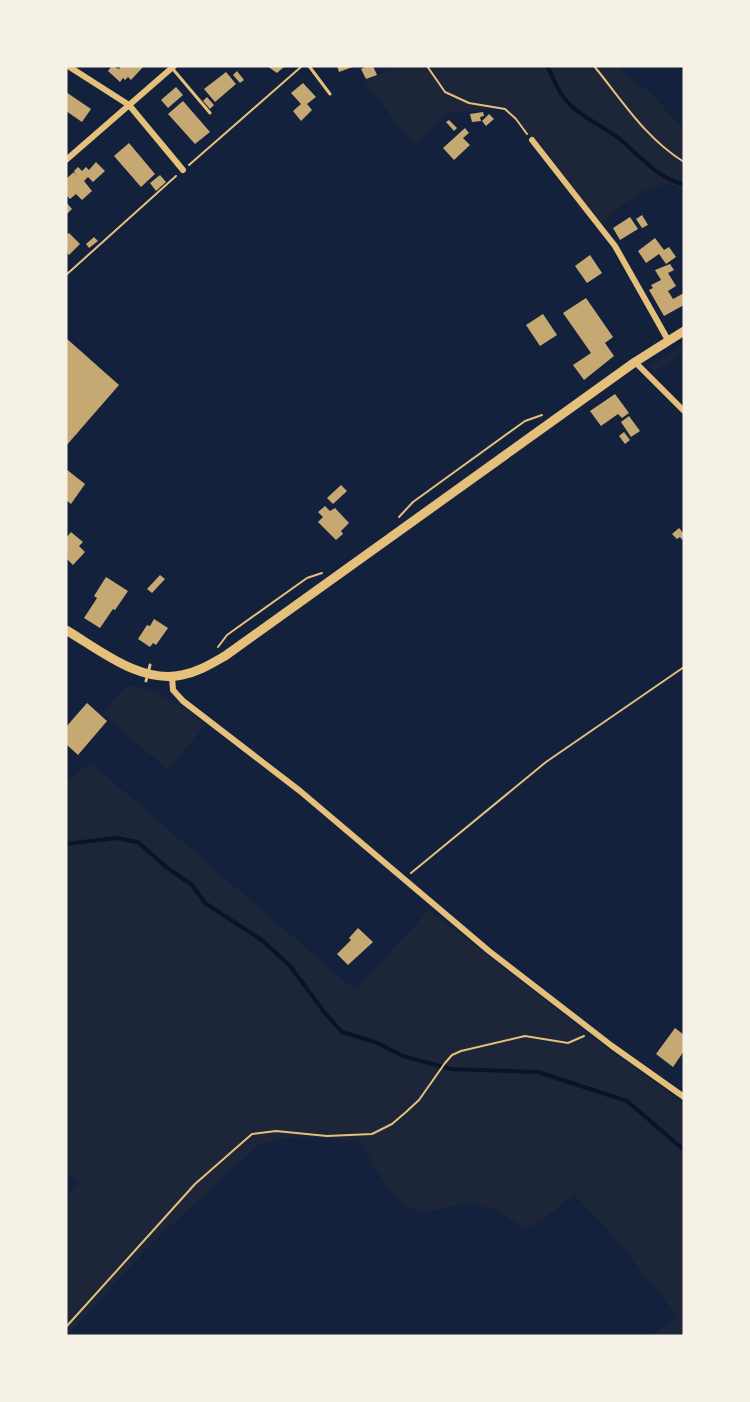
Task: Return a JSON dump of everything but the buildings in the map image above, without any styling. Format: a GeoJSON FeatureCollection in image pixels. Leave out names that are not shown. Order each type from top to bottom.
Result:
{"type":"FeatureCollection","features":[{"type":"Feature","properties":{"kind":"main road"},"geometry":{"type":"LineString","coordinates":[[66,630],[120,662],[148,673],[172,676],[201,669],[225,656],[635,362],[684,331]]}},
{"type":"Feature","properties":{"kind":"street"},"geometry":{"type":"LineString","coordinates":[[68,66],[129,105],[183,170]]}},
{"type":"Feature","properties":{"kind":"street"},"geometry":{"type":"LineString","coordinates":[[66,160],[173,67]]}},
{"type":"Feature","properties":{"kind":"street"},"geometry":{"type":"LineString","coordinates":[[532,140],[615,246],[668,340]]}},
{"type":"Feature","properties":{"kind":"street"},"geometry":{"type":"LineString","coordinates":[[635,362],[684,411]]}},
{"type":"Feature","properties":{"kind":"street"},"geometry":{"type":"LineString","coordinates":[[172,676],[173,690],[183,701],[300,791],[489,951],[684,1097]]}},
{"type":"Feature","properties":{"kind":"lane"},"geometry":{"type":"LineString","coordinates":[[78,73],[82,66]]}},
{"type":"Feature","properties":{"kind":"lane"},"geometry":{"type":"LineString","coordinates":[[309,66],[330,94]]}},
{"type":"Feature","properties":{"kind":"lane"},"geometry":{"type":"LineString","coordinates":[[173,67],[210,113]]}},
{"type":"Feature","properties":{"kind":"path"},"geometry":{"type":"LineString","coordinates":[[427,66],[445,92],[469,103],[505,109],[532,140]]}},
{"type":"Feature","properties":{"kind":"path"},"geometry":{"type":"LineString","coordinates":[[594,66],[647,134],[684,162]]}},
{"type":"Feature","properties":{"kind":"path"},"geometry":{"type":"LineString","coordinates":[[396,521],[413,502],[525,421],[548,413]]}},
{"type":"Feature","properties":{"kind":"path"},"geometry":{"type":"LineString","coordinates":[[217,649],[227,635],[298,584],[313,575],[328,570]]}},
{"type":"Feature","properties":{"kind":"path"},"geometry":{"type":"LineString","coordinates":[[403,879],[554,755],[684,667]]}},
{"type":"Feature","properties":{"kind":"path"},"geometry":{"type":"LineString","coordinates":[[66,1327],[195,1184],[252,1134],[276,1131],[327,1136],[372,1134],[392,1124],[406,1113],[419,1100],[438,1070],[452,1055],[525,1036],[568,1043],[594,1031]]}},
{"type":"Feature","properties":{"kind":"shaded area"},"geometry":{"type":"Polygon","coordinates":[[[398,66],[619,66],[649,92],[684,129],[684,189],[673,185],[651,188],[629,200],[601,222],[538,141],[528,135],[506,112],[493,108],[449,112],[415,146],[364,82],[398,66]]]}},
{"type":"Feature","properties":{"kind":"shaded area"},"geometry":{"type":"Polygon","coordinates":[[[684,345],[684,352],[654,372],[650,365],[684,345]]]}},
{"type":"Feature","properties":{"kind":"shaded area"},"geometry":{"type":"Polygon","coordinates":[[[127,685],[139,687],[170,699],[206,725],[167,769],[102,713],[127,685]]]}},
{"type":"Feature","properties":{"kind":"shaded area"},"geometry":{"type":"Polygon","coordinates":[[[91,763],[355,990],[429,910],[608,1049],[684,1104],[684,1336],[651,1336],[678,1317],[610,1232],[574,1194],[544,1219],[526,1228],[495,1210],[476,1204],[469,1203],[425,1212],[414,1210],[395,1196],[386,1185],[361,1141],[298,1137],[259,1145],[156,1239],[66,1336],[66,1199],[79,1181],[66,1174],[66,1097],[69,1091],[66,1089],[66,781],[91,763]]]}},
{"type":"Feature","properties":{"kind":"waterway"},"geometry":{"type":"LineString","coordinates":[[547,66],[562,94],[576,110],[617,137],[657,172],[675,182],[684,184]]}},
{"type":"Feature","properties":{"kind":"waterway"},"geometry":{"type":"LineString","coordinates":[[66,844],[116,838],[138,842],[166,867],[192,885],[205,903],[263,941],[290,966],[342,1032],[375,1042],[403,1056],[451,1069],[538,1072],[627,1101],[684,1150]]}}]}
